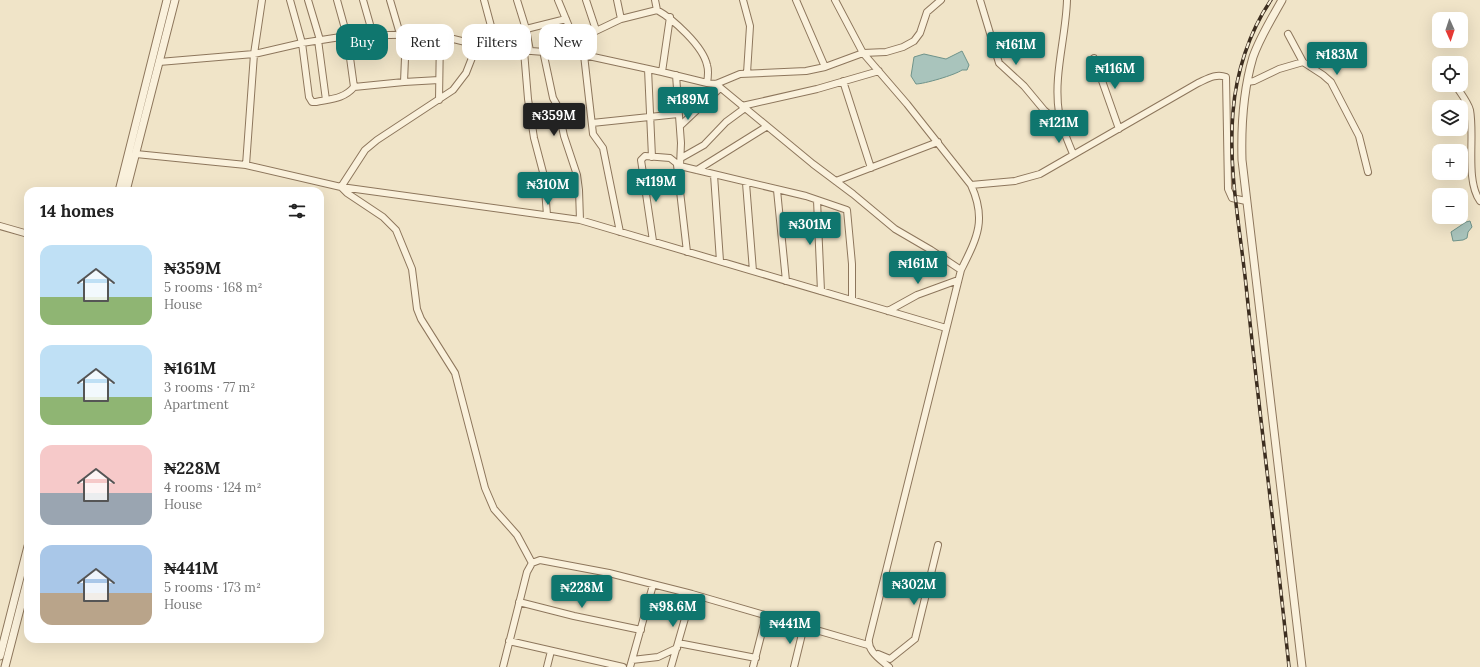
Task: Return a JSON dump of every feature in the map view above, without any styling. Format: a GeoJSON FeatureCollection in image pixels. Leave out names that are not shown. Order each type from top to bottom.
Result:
{"type":"FeatureCollection","features":[{"type":"Feature","properties":{"kind":"street"},"geometry":{"type":"LineString","coordinates":[[124,187],[167,0]]}},
{"type":"Feature","properties":{"kind":"street"},"geometry":{"type":"LineString","coordinates":[[124,187],[136,154],[176,0]]}},
{"type":"Feature","properties":{"kind":"street"},"geometry":{"type":"LineString","coordinates":[[246,165],[254,54],[262,0]]}},
{"type":"Feature","properties":{"kind":"street"},"geometry":{"type":"LineString","coordinates":[[290,0],[302,43],[309,97],[312,102],[348,94],[354,87],[439,80]]}},
{"type":"Feature","properties":{"kind":"street"},"geometry":{"type":"LineString","coordinates":[[308,0],[319,40],[326,100]]}},
{"type":"Feature","properties":{"kind":"street"},"geometry":{"type":"LineString","coordinates":[[337,0],[344,24]]}},
{"type":"Feature","properties":{"kind":"street"},"geometry":{"type":"LineString","coordinates":[[362,0],[370,24]]}},
{"type":"Feature","properties":{"kind":"street"},"geometry":{"type":"LineString","coordinates":[[390,0],[399,24]]}},
{"type":"Feature","properties":{"kind":"street"},"geometry":{"type":"LineString","coordinates":[[484,0],[490,24]]}},
{"type":"Feature","properties":{"kind":"street"},"geometry":{"type":"LineString","coordinates":[[517,0],[524,24]]}},
{"type":"Feature","properties":{"kind":"street"},"geometry":{"type":"LineString","coordinates":[[558,0],[568,24]]}},
{"type":"Feature","properties":{"kind":"street"},"geometry":{"type":"LineString","coordinates":[[586,0],[594,24]]}},
{"type":"Feature","properties":{"kind":"street"},"geometry":{"type":"LineString","coordinates":[[616,0],[621,19]]}},
{"type":"Feature","properties":{"kind":"street"},"geometry":{"type":"LineString","coordinates":[[655,0],[657,10]]}},
{"type":"Feature","properties":{"kind":"street"},"geometry":{"type":"LineString","coordinates":[[747,0],[744,0],[750,26],[747,73]]}},
{"type":"Feature","properties":{"kind":"street"},"geometry":{"type":"LineString","coordinates":[[796,0],[825,67]]}},
{"type":"Feature","properties":{"kind":"street"},"geometry":{"type":"LineString","coordinates":[[835,0],[863,53],[938,142],[971,185],[976,196],[980,215],[976,240],[961,270],[958,280],[868,644]]}},
{"type":"Feature","properties":{"kind":"street"},"geometry":{"type":"LineString","coordinates":[[680,126],[718,86],[747,73],[806,71],[825,67],[863,53],[886,52],[903,47],[914,41],[920,33],[927,12],[941,0]]}},
{"type":"Feature","properties":{"kind":"street"},"geometry":{"type":"LineString","coordinates":[[980,0],[999,63],[1024,86],[1044,110],[1062,126]]}},
{"type":"Feature","properties":{"kind":"street"},"geometry":{"type":"LineString","coordinates":[[1067,0],[1059,83],[1059,114],[1073,154]]}},
{"type":"Feature","properties":{"kind":"street"},"geometry":{"type":"LineString","coordinates":[[1282,0],[1266,28],[1257,49],[1247,82],[1241,121],[1242,160],[1302,667]]}},
{"type":"Feature","properties":{"kind":"street"},"geometry":{"type":"LineString","coordinates":[[597,30],[621,19],[657,10],[670,17],[701,52],[707,64],[707,83]]}},
{"type":"Feature","properties":{"kind":"street"},"geometry":{"type":"LineString","coordinates":[[662,72],[670,17]]}},
{"type":"Feature","properties":{"kind":"street"},"geometry":{"type":"LineString","coordinates":[[531,28],[566,18]]}},
{"type":"Feature","properties":{"kind":"street"},"geometry":{"type":"LineString","coordinates":[[1288,34],[1304,62],[1323,75],[1330,82],[1357,131],[1368,172]]}},
{"type":"Feature","properties":{"kind":"street"},"geometry":{"type":"LineString","coordinates":[[159,62],[254,54],[302,43],[336,38]]}},
{"type":"Feature","properties":{"kind":"street"},"geometry":{"type":"LineString","coordinates":[[597,58],[648,68],[718,86],[766,127],[895,229],[961,270]]}},
{"type":"Feature","properties":{"kind":"street"},"geometry":{"type":"LineString","coordinates":[[1094,58],[1119,128]]}},
{"type":"Feature","properties":{"kind":"street"},"geometry":{"type":"LineString","coordinates":[[350,60],[354,87]]}},
{"type":"Feature","properties":{"kind":"street"},"geometry":{"type":"LineString","coordinates":[[404,60],[404,82]]}},
{"type":"Feature","properties":{"kind":"street"},"geometry":{"type":"LineString","coordinates":[[439,60],[439,100]]}},
{"type":"Feature","properties":{"kind":"street"},"geometry":{"type":"LineString","coordinates":[[341,186],[365,150],[377,140],[439,100],[461,82],[471,60]]}},
{"type":"Feature","properties":{"kind":"street"},"geometry":{"type":"LineString","coordinates":[[527,60],[528,99],[534,138],[544,176],[547,215]]}},
{"type":"Feature","properties":{"kind":"street"},"geometry":{"type":"LineString","coordinates":[[545,60],[553,98],[558,107],[564,136],[577,175],[580,220]]}},
{"type":"Feature","properties":{"kind":"street"},"geometry":{"type":"LineString","coordinates":[[585,60],[595,138],[602,148],[620,232]]}},
{"type":"Feature","properties":{"kind":"street"},"geometry":{"type":"LineString","coordinates":[[1247,82],[1254,81],[1279,68],[1304,62]]}},
{"type":"Feature","properties":{"kind":"street"},"geometry":{"type":"LineString","coordinates":[[648,68],[652,156]]}},
{"type":"Feature","properties":{"kind":"street"},"geometry":{"type":"LineString","coordinates":[[681,158],[704,145],[743,107],[810,91],[879,71]]}},
{"type":"Feature","properties":{"kind":"street"},"geometry":{"type":"LineString","coordinates":[[676,75],[680,126],[681,158],[679,166],[687,252]]}},
{"type":"Feature","properties":{"kind":"street"},"geometry":{"type":"LineString","coordinates":[[971,185],[1027,179],[1040,174],[1198,83],[1212,77],[1222,76],[1226,77],[1228,189],[1232,198],[1246,201]]}},
{"type":"Feature","properties":{"kind":"street"},"geometry":{"type":"LineString","coordinates":[[843,81],[871,168]]}},
{"type":"Feature","properties":{"kind":"street"},"geometry":{"type":"LineString","coordinates":[[1460,92],[1469,109],[1473,142],[1471,167],[1476,195],[1480,201]]}},
{"type":"Feature","properties":{"kind":"street"},"geometry":{"type":"LineString","coordinates":[[592,123],[678,114]]}},
{"type":"Feature","properties":{"kind":"street"},"geometry":{"type":"LineString","coordinates":[[697,170],[766,127]]}},
{"type":"Feature","properties":{"kind":"street"},"geometry":{"type":"LineString","coordinates":[[836,181],[938,142]]}},
{"type":"Feature","properties":{"kind":"street"},"geometry":{"type":"LineString","coordinates":[[136,154],[246,165],[341,186],[580,220],[946,328]]}},
{"type":"Feature","properties":{"kind":"street"},"geometry":{"type":"LineString","coordinates":[[653,241],[642,160],[645,156],[673,159],[679,166],[843,207],[848,212],[852,264],[852,300]]}},
{"type":"Feature","properties":{"kind":"street"},"geometry":{"type":"LineString","coordinates":[[714,175],[720,261]]}},
{"type":"Feature","properties":{"kind":"street"},"geometry":{"type":"LineString","coordinates":[[746,183],[753,271]]}},
{"type":"Feature","properties":{"kind":"street"},"geometry":{"type":"LineString","coordinates":[[341,186],[347,193],[382,217],[396,230],[412,269],[417,309],[421,319],[456,372],[485,488],[494,509],[522,541],[532,563]]}},
{"type":"Feature","properties":{"kind":"street"},"geometry":{"type":"LineString","coordinates":[[777,190],[786,281]]}},
{"type":"Feature","properties":{"kind":"street"},"geometry":{"type":"LineString","coordinates":[[817,200],[821,291]]}},
{"type":"Feature","properties":{"kind":"street"},"geometry":{"type":"LineString","coordinates":[[0,226],[24,233]]}},
{"type":"Feature","properties":{"kind":"street"},"geometry":{"type":"LineString","coordinates":[[888,311],[917,294],[958,280]]}},
{"type":"Feature","properties":{"kind":"street"},"geometry":{"type":"LineString","coordinates":[[873,652],[890,659],[915,639],[938,545]]}},
{"type":"Feature","properties":{"kind":"street"},"geometry":{"type":"LineString","coordinates":[[503,667],[527,572],[532,563],[540,560],[609,572],[868,644],[873,652],[889,667]]}},
{"type":"Feature","properties":{"kind":"street"},"geometry":{"type":"LineString","coordinates":[[0,656],[24,562]]}},
{"type":"Feature","properties":{"kind":"street"},"geometry":{"type":"LineString","coordinates":[[631,664],[653,585]]}},
{"type":"Feature","properties":{"kind":"street"},"geometry":{"type":"LineString","coordinates":[[5,667],[24,593]]}},
{"type":"Feature","properties":{"kind":"street"},"geometry":{"type":"LineString","coordinates":[[672,667],[692,594]]}},
{"type":"Feature","properties":{"kind":"street"},"geometry":{"type":"LineString","coordinates":[[519,602],[574,616],[641,630]]}},
{"type":"Feature","properties":{"kind":"street"},"geometry":{"type":"LineString","coordinates":[[753,667],[766,616]]}},
{"type":"Feature","properties":{"kind":"street"},"geometry":{"type":"LineString","coordinates":[[795,667],[804,626]]}},
{"type":"Feature","properties":{"kind":"street"},"geometry":{"type":"LineString","coordinates":[[509,641],[623,667]]}},
{"type":"Feature","properties":{"kind":"street"},"geometry":{"type":"LineString","coordinates":[[631,664],[658,657],[678,645],[756,658]]}},
{"type":"Feature","properties":{"kind":"street"},"geometry":{"type":"LineString","coordinates":[[547,667],[551,651]]}},
{"type":"Feature","properties":{"kind":"street"},"geometry":{"type":"LineString","coordinates":[[587,667],[589,659]]}},
{"type":"Feature","properties":{"kind":"water"},"geometry":{"type":"Polygon","coordinates":[[[962,51],[969,65],[967,70],[962,70],[946,77],[920,84],[916,84],[911,76],[914,57],[924,54],[946,59],[962,51]]]}},
{"type":"Feature","properties":{"kind":"water"},"geometry":{"type":"Polygon","coordinates":[[[1470,221],[1472,227],[1468,232],[1467,238],[1453,241],[1451,232],[1463,224],[1468,224],[1468,222],[1470,221]]]}},
{"type":"Feature","properties":{"kind":"railway"},"geometry":{"type":"LineString","coordinates":[[1271,0],[1263,12],[1250,39],[1237,83],[1233,112],[1232,155],[1235,198],[1289,667]]}}]}
